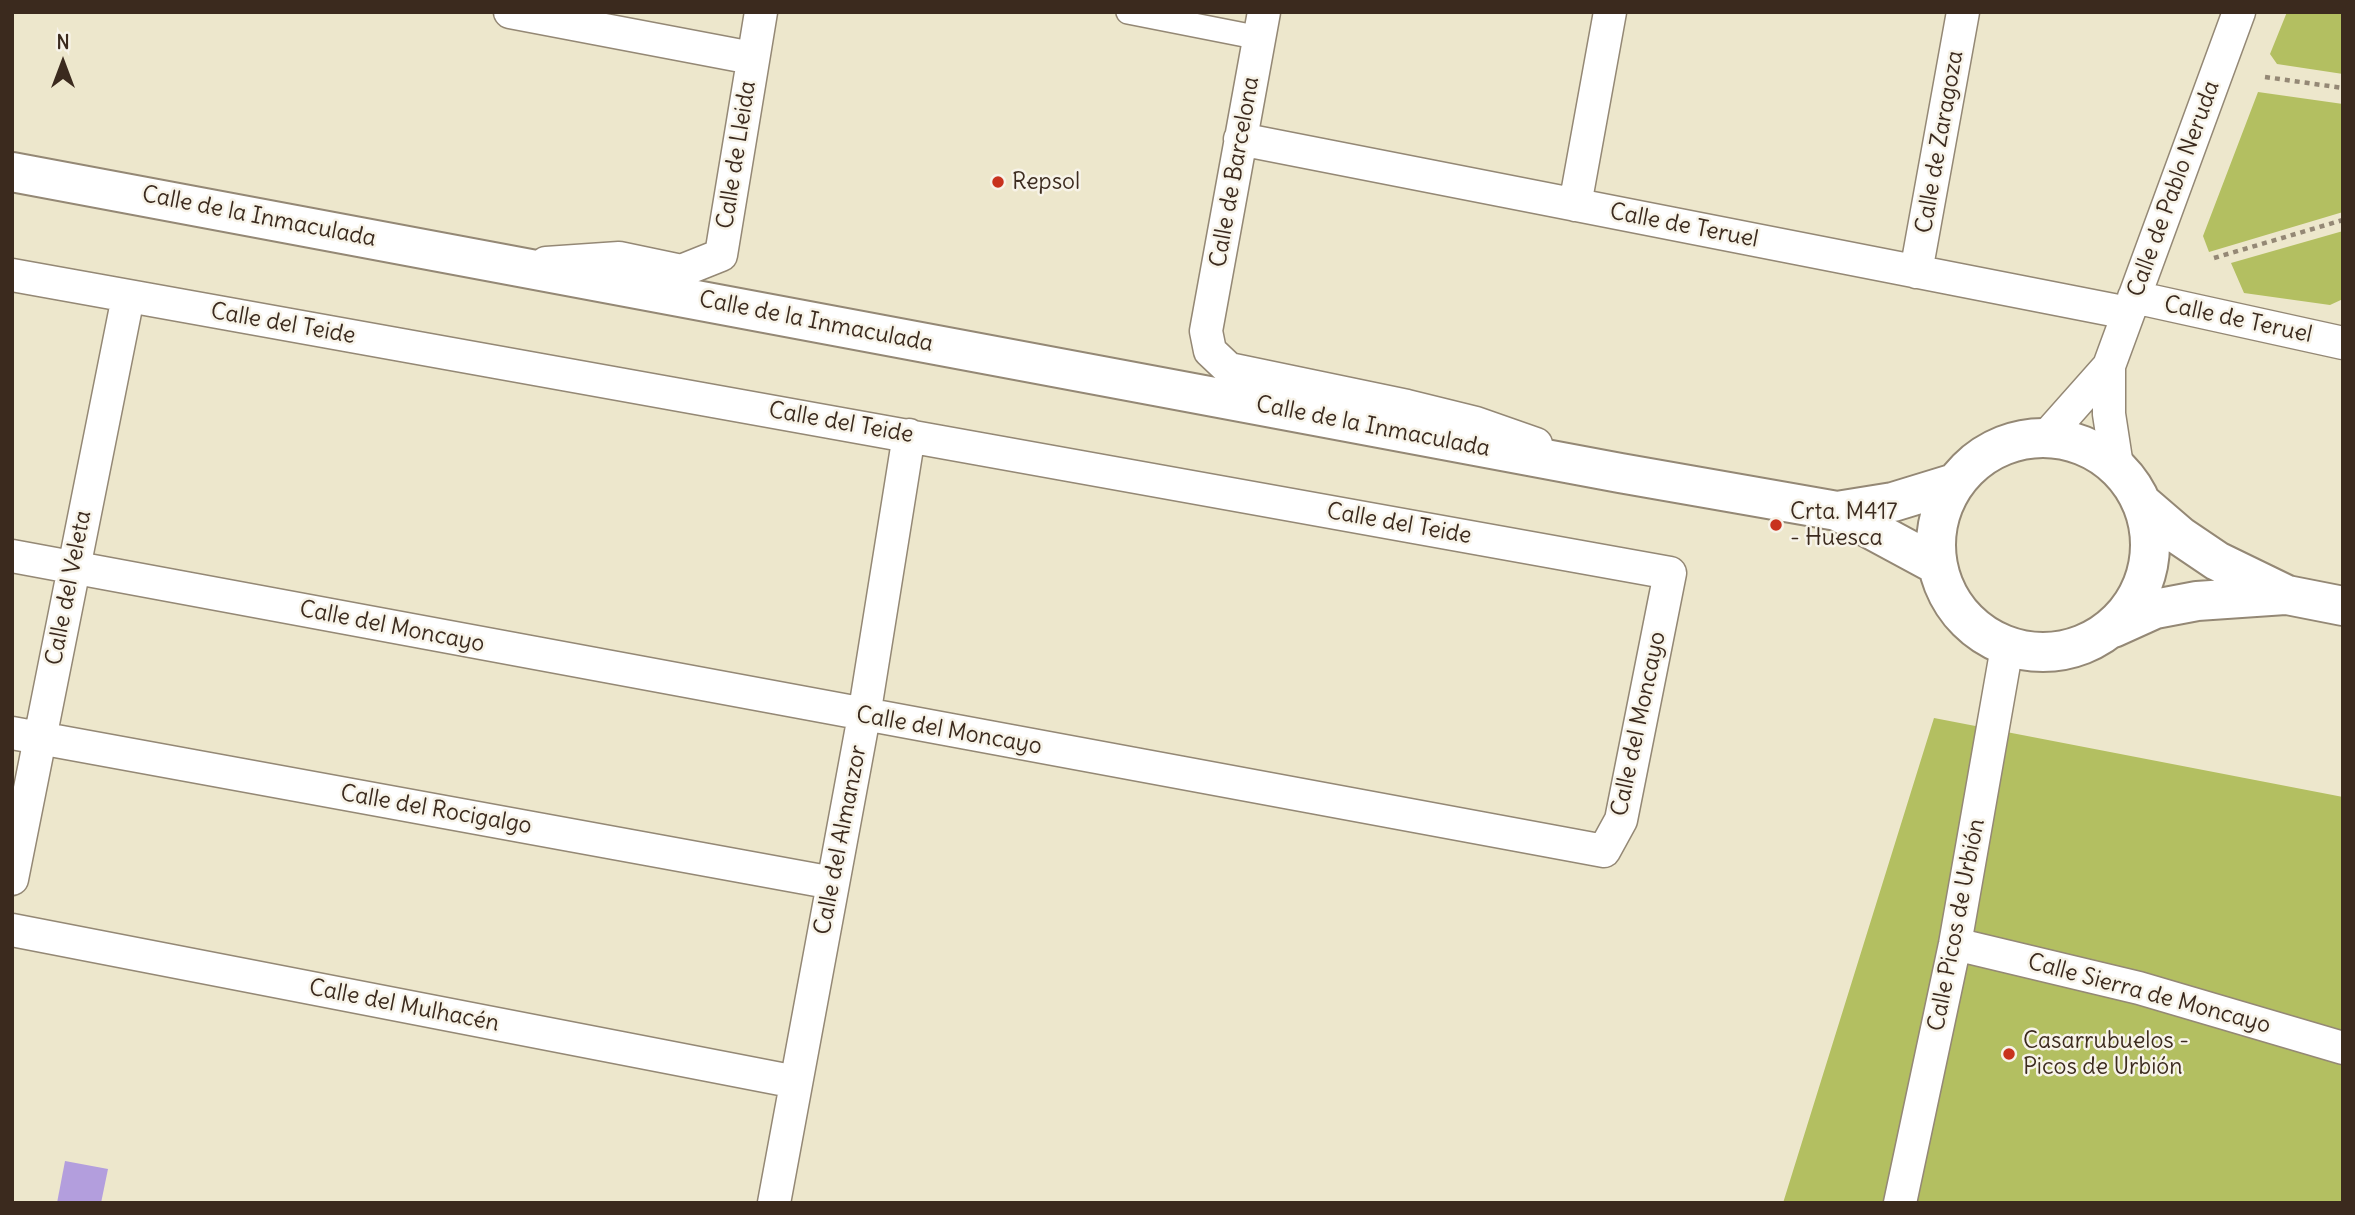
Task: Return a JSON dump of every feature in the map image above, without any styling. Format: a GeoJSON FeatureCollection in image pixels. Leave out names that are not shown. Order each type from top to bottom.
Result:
{"type":"FeatureCollection","features":[{"type":"Feature","properties":{"kind":"street"},"geometry":{"type":"LineString","coordinates":[[510,12],[752,58]]}},
{"type":"Feature","properties":{"kind":"street","name":"Calle de Lleida"},"geometry":{"type":"LineString","coordinates":[[513,265],[619,258],[681,271],[721,255],[761,12]]}},
{"type":"Feature","properties":{"kind":"street"},"geometry":{"type":"LineString","coordinates":[[1128,12],[1262,25]]}},
{"type":"Feature","properties":{"kind":"street"},"geometry":{"type":"LineString","coordinates":[[1575,205],[1610,12]]}},
{"type":"Feature","properties":{"kind":"street","name":"Calle de Zaragoza"},"geometry":{"type":"LineString","coordinates":[[1916,272],[1963,12]]}},
{"type":"Feature","properties":{"kind":"street","name":"Calle de Pablo Neruda"},"geometry":{"type":"LineString","coordinates":[[2117,466],[2109,414],[2109,366],[2239,12]]}},
{"type":"Feature","properties":{"kind":"street","name":"Calle de Barcelona"},"geometry":{"type":"LineString","coordinates":[[1206,331],[1262,25]]}},
{"type":"Feature","properties":{"kind":"street","name":"Calle de Teruel"},"geometry":{"type":"LineString","coordinates":[[1240,139],[1916,272],[2131,305],[2343,343]]}},
{"type":"Feature","properties":{"kind":"street","name":"Calle de la Inmaculada"},"geometry":{"type":"LineString","coordinates":[[12,172],[1620,473],[1837,511],[1937,565]]}},
{"type":"Feature","properties":{"kind":"street","name":"Calle del Teide"},"geometry":{"type":"LineString","coordinates":[[12,275],[1670,573]]}},
{"type":"Feature","properties":{"kind":"street","name":"Calle del Veleta"},"geometry":{"type":"LineString","coordinates":[[12,879],[26,735],[72,568],[128,297]]}},
{"type":"Feature","properties":{"kind":"street","name":"Calle de la Inmaculada"},"geometry":{"type":"LineString","coordinates":[[1206,331],[1210,351],[1229,369],[1476,423],[1620,473]]}},
{"type":"Feature","properties":{"kind":"street","name":"Calle de Pablo Neruda"},"geometry":{"type":"LineString","coordinates":[[2046,437],[2109,366]]}},
{"type":"Feature","properties":{"kind":"street","name":"Calle del Almanzor"},"geometry":{"type":"LineString","coordinates":[[774,1203],[864,716],[909,435]]}},
{"type":"Feature","properties":{"kind":"street"},"geometry":{"type":"LineString","coordinates":[[2113,628],[2135,602],[2148,571],[2151,538],[2144,505],[2133,484],[2117,466],[2096,451],[2072,441],[2046,437],[2011,442],[1980,458],[1955,483],[1941,508],[1935,537],[1937,565],[1951,600],[1975,628],[2007,646],[2044,653],[2080,646],[2113,628],[2165,607],[2197,601],[2287,595]]}},
{"type":"Feature","properties":{"kind":"street","name":"Calle de la Inmaculada"},"geometry":{"type":"LineString","coordinates":[[1837,511],[1892,502],[1955,483]]}},
{"type":"Feature","properties":{"kind":"street"},"geometry":{"type":"LineString","coordinates":[[2144,505],[2179,536],[2217,561],[2287,595],[2343,606]]}},
{"type":"Feature","properties":{"kind":"street","name":"Calle del Moncayo"},"geometry":{"type":"LineString","coordinates":[[12,556],[1604,851],[1621,820],[1670,573]]}},
{"type":"Feature","properties":{"kind":"street","name":"Calle Picos de Urbión"},"geometry":{"type":"LineString","coordinates":[[1900,1203],[1955,944],[2007,646]]}},
{"type":"Feature","properties":{"kind":"street","name":"Calle del Rocigalgo"},"geometry":{"type":"LineString","coordinates":[[26,735],[833,883]]}},
{"type":"Feature","properties":{"kind":"street","name":"Calle del Mulhacén"},"geometry":{"type":"LineString","coordinates":[[12,930],[796,1083]]}},
{"type":"Feature","properties":{"kind":"street","name":"Calle Sierra de Moncayo"},"geometry":{"type":"LineString","coordinates":[[1955,944],[2139,988],[2343,1048]]}},
{"type":"Feature","properties":{"kind":"path"},"geometry":{"type":"LineString","coordinates":[[2265,77],[2343,88]]}},
{"type":"Feature","properties":{"kind":"path"},"geometry":{"type":"LineString","coordinates":[[2214,258],[2343,220]]}},
{"type":"Feature","properties":{"kind":"green space"},"geometry":{"type":"Polygon","coordinates":[[[2287,12],[2343,12],[2343,74],[2277,64],[2270,54],[2287,12]]]}},
{"type":"Feature","properties":{"kind":"green space"},"geometry":{"type":"Polygon","coordinates":[[[2258,92],[2343,104],[2343,212],[2209,252],[2203,236],[2258,92]]]}},
{"type":"Feature","properties":{"kind":"green space"},"geometry":{"type":"Polygon","coordinates":[[[2343,231],[2343,299],[2330,305],[2244,293],[2231,263],[2343,231]]]}},
{"type":"Feature","properties":{"kind":"green space"},"geometry":{"type":"Polygon","coordinates":[[[1934,718],[2343,797],[2343,1203],[1783,1203],[1934,718]]]}},
{"type":"Feature","properties":{"kind":"building"},"geometry":{"type":"Polygon","coordinates":[[[65,1161],[108,1169],[101,1203],[57,1203],[65,1161]]]}},
{"type":"Feature","properties":{"kind":"place","name":"Repsol"},"geometry":{"type":"Point","coordinates":[998,182]}},
{"type":"Feature","properties":{"kind":"place","name":"Crta. M417 - Huesca"},"geometry":{"type":"Point","coordinates":[1776,525]}},
{"type":"Feature","properties":{"kind":"place","name":"Casarrubuelos - Picos de Urbión"},"geometry":{"type":"Point","coordinates":[2009,1054]}}]}
